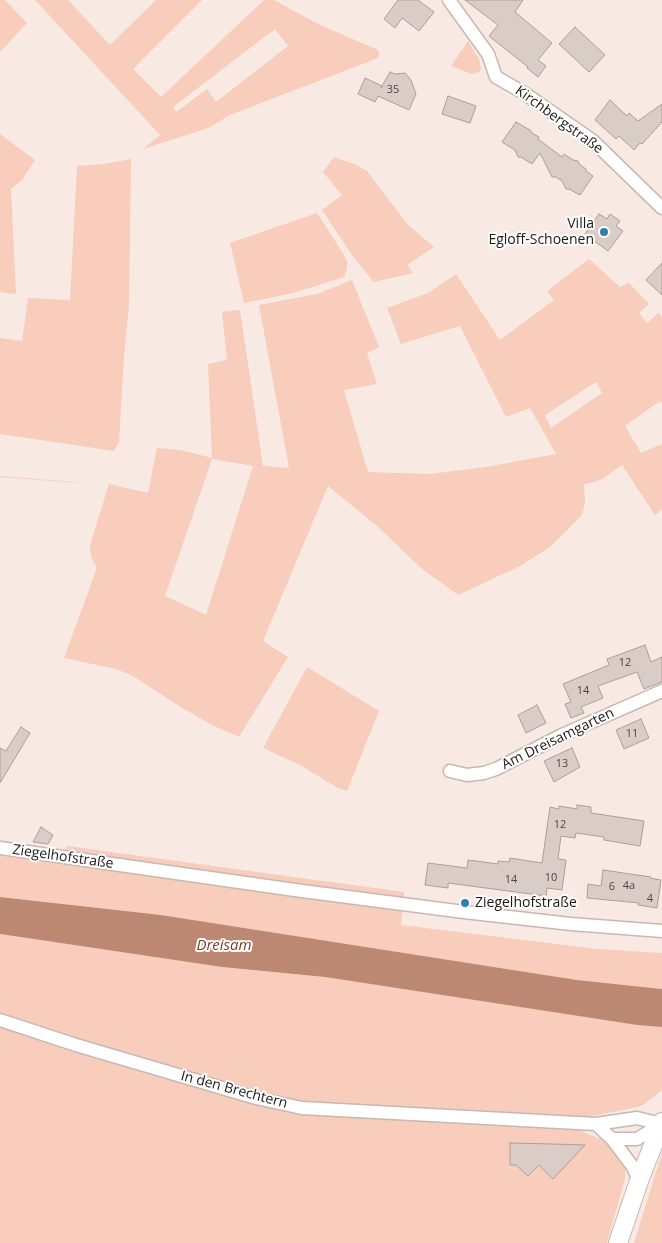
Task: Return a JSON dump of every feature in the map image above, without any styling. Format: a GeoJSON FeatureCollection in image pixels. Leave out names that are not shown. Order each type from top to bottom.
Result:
{"type":"FeatureCollection","features":[{"type":"Feature","properties":{"kind":"street","name":"Kirchbergstraße"},"geometry":{"type":"LineString","coordinates":[[449,0],[488,54],[496,77],[524,93],[593,141],[662,208]]}},
{"type":"Feature","properties":{"kind":"street","name":"Am Dreisamgarten"},"geometry":{"type":"LineString","coordinates":[[450,771],[467,775],[496,769],[562,735],[662,691]]}},
{"type":"Feature","properties":{"kind":"street","name":"Ziegelhofstraße"},"geometry":{"type":"LineString","coordinates":[[0,848],[292,890],[464,912],[571,924],[662,931]]}},
{"type":"Feature","properties":{"kind":"street","name":"In den Brechtern"},"geometry":{"type":"LineString","coordinates":[[0,1020],[76,1045],[256,1098],[302,1108],[596,1124],[637,1118],[662,1123]]}},
{"type":"Feature","properties":{"kind":"street"},"geometry":{"type":"LineString","coordinates":[[612,1139],[637,1138],[662,1123]]}},
{"type":"Feature","properties":{"kind":"street"},"geometry":{"type":"LineString","coordinates":[[618,1243],[639,1181],[662,1123]]}},
{"type":"Feature","properties":{"kind":"street"},"geometry":{"type":"LineString","coordinates":[[596,1124],[612,1139],[633,1167],[639,1181]]}},
{"type":"Feature","properties":{"kind":"shaded area"},"geometry":{"type":"Polygon","coordinates":[[[0,0],[5,0],[27,23],[0,52],[0,0]]]}},
{"type":"Feature","properties":{"kind":"shaded area"},"geometry":{"type":"Polygon","coordinates":[[[35,0],[68,0],[110,45],[156,0],[202,0],[133,69],[161,97],[264,0],[274,0],[318,24],[378,50],[378,58],[230,115],[208,128],[143,149],[160,135],[35,0]],[[275,29],[173,107],[176,112],[207,89],[216,102],[288,46],[275,29]]]}},
{"type":"Feature","properties":{"kind":"shaded area"},"geometry":{"type":"Polygon","coordinates":[[[468,41],[479,59],[481,69],[479,72],[472,74],[451,66],[468,41]]]}},
{"type":"Feature","properties":{"kind":"shaded area"},"geometry":{"type":"Polygon","coordinates":[[[0,134],[35,160],[22,180],[11,189],[16,294],[0,292],[0,134]]]}},
{"type":"Feature","properties":{"kind":"shaded area"},"geometry":{"type":"Polygon","coordinates":[[[334,157],[357,165],[367,171],[408,225],[434,247],[407,265],[413,273],[374,282],[354,258],[322,210],[342,195],[323,172],[334,157]]]}},
{"type":"Feature","properties":{"kind":"shaded area"},"geometry":{"type":"Polygon","coordinates":[[[131,159],[129,306],[119,442],[114,451],[0,434],[0,338],[22,341],[28,298],[70,300],[77,166],[131,159]]]}},
{"type":"Feature","properties":{"kind":"shaded area"},"geometry":{"type":"Polygon","coordinates":[[[317,213],[347,262],[344,277],[293,293],[244,303],[230,243],[317,213]]]}},
{"type":"Feature","properties":{"kind":"shaded area"},"geometry":{"type":"Polygon","coordinates":[[[589,259],[620,287],[629,283],[649,304],[639,313],[647,323],[659,313],[662,317],[662,403],[660,401],[625,426],[641,453],[662,444],[662,509],[655,515],[622,465],[602,479],[584,484],[585,503],[582,515],[550,547],[520,566],[458,595],[421,568],[377,526],[328,486],[263,641],[288,657],[239,737],[212,725],[133,676],[116,669],[64,658],[97,568],[91,557],[90,545],[109,484],[148,493],[157,448],[181,450],[212,458],[208,364],[227,360],[222,312],[240,310],[263,466],[289,468],[259,305],[317,294],[352,280],[379,347],[367,353],[377,384],[344,390],[368,472],[430,474],[486,467],[556,454],[530,408],[506,417],[460,326],[401,344],[387,308],[428,293],[456,274],[500,340],[554,300],[547,291],[589,259]],[[596,382],[545,415],[551,428],[602,393],[596,382]],[[212,459],[165,596],[206,615],[253,466],[212,459]]]}},
{"type":"Feature","properties":{"kind":"shaded area"},"geometry":{"type":"Polygon","coordinates":[[[0,477],[75,482],[79,483],[0,477]]]}},
{"type":"Feature","properties":{"kind":"shaded area"},"geometry":{"type":"Polygon","coordinates":[[[307,667],[379,711],[347,791],[338,788],[300,765],[263,748],[307,667]]]}},
{"type":"Feature","properties":{"kind":"shaded area"},"geometry":{"type":"Polygon","coordinates":[[[67,846],[404,892],[401,925],[597,949],[662,953],[662,989],[577,980],[161,915],[0,897],[0,854],[63,863],[67,846]]]}},
{"type":"Feature","properties":{"kind":"shaded area"},"geometry":{"type":"Polygon","coordinates":[[[0,934],[222,967],[325,977],[637,1025],[662,1027],[662,1090],[642,1106],[588,1117],[583,1132],[601,1139],[619,1152],[625,1166],[625,1179],[607,1243],[0,1243],[0,934]]]}},
{"type":"Feature","properties":{"kind":"shaded area"},"geometry":{"type":"Polygon","coordinates":[[[662,1153],[662,1243],[634,1243],[659,1162],[662,1153]]]}},
{"type":"Feature","properties":{"kind":"water","name":"Dreisam"},"geometry":{"type":"Polygon","coordinates":[[[0,897],[161,915],[577,980],[662,989],[662,1027],[637,1025],[325,977],[222,967],[0,934],[0,897]]]}},
{"type":"Feature","properties":{"kind":"building"},"geometry":{"type":"Polygon","coordinates":[[[398,0],[418,0],[434,12],[419,31],[402,18],[395,28],[384,19],[398,0]]]}},
{"type":"Feature","properties":{"kind":"building"},"geometry":{"type":"Polygon","coordinates":[[[465,0],[523,0],[515,12],[552,43],[538,60],[546,66],[538,77],[489,36],[498,25],[465,0]]]}},
{"type":"Feature","properties":{"kind":"building"},"geometry":{"type":"Polygon","coordinates":[[[575,27],[605,55],[589,72],[559,44],[575,27]]]}},
{"type":"Feature","properties":{"kind":"building"},"geometry":{"type":"Polygon","coordinates":[[[390,72],[395,74],[405,73],[411,80],[416,94],[409,110],[378,96],[375,102],[358,94],[365,78],[382,86],[381,88],[390,72]]]}},
{"type":"Feature","properties":{"kind":"building"},"geometry":{"type":"Polygon","coordinates":[[[448,96],[476,106],[470,123],[442,114],[448,96]]]}},
{"type":"Feature","properties":{"kind":"building"},"geometry":{"type":"Polygon","coordinates":[[[610,100],[627,116],[629,113],[638,121],[662,104],[662,122],[634,150],[619,136],[616,139],[595,120],[610,100]]]}},
{"type":"Feature","properties":{"kind":"building"},"geometry":{"type":"Polygon","coordinates":[[[516,122],[530,130],[539,137],[538,139],[562,157],[564,154],[578,161],[593,176],[580,195],[566,189],[562,181],[552,177],[540,153],[532,164],[518,157],[515,150],[502,142],[516,122]]]}},
{"type":"Feature","properties":{"kind":"building","name":"Villa Egloff-Schoenen"},"geometry":{"type":"Polygon","coordinates":[[[599,214],[607,219],[610,214],[620,221],[616,226],[623,231],[608,251],[585,234],[599,214]]]}},
{"type":"Feature","properties":{"kind":"building"},"geometry":{"type":"Polygon","coordinates":[[[662,263],[662,295],[646,280],[662,263]]]}},
{"type":"Feature","properties":{"kind":"building"},"geometry":{"type":"Polygon","coordinates":[[[645,645],[651,662],[662,657],[662,682],[644,689],[637,672],[598,686],[603,698],[581,707],[584,713],[571,718],[565,704],[571,702],[563,684],[609,665],[607,659],[645,645]]]}},
{"type":"Feature","properties":{"kind":"building"},"geometry":{"type":"Polygon","coordinates":[[[537,705],[546,723],[526,733],[518,715],[537,705]]]}},
{"type":"Feature","properties":{"kind":"building"},"geometry":{"type":"Polygon","coordinates":[[[641,719],[649,738],[624,749],[616,730],[641,719]]]}},
{"type":"Feature","properties":{"kind":"building"},"geometry":{"type":"Polygon","coordinates":[[[21,727],[30,733],[0,783],[0,748],[6,751],[21,727]]]}},
{"type":"Feature","properties":{"kind":"building"},"geometry":{"type":"Polygon","coordinates":[[[572,748],[580,767],[554,782],[544,761],[572,748]]]}},
{"type":"Feature","properties":{"kind":"building"},"geometry":{"type":"Polygon","coordinates":[[[577,805],[591,807],[591,813],[644,821],[640,846],[604,840],[604,837],[576,833],[575,838],[561,836],[558,859],[566,860],[562,890],[547,888],[546,896],[448,883],[448,888],[425,885],[428,863],[467,868],[468,860],[498,864],[498,861],[509,862],[510,858],[542,863],[550,807],[559,809],[559,806],[577,809],[577,805]]]}},
{"type":"Feature","properties":{"kind":"building"},"geometry":{"type":"Polygon","coordinates":[[[41,827],[53,835],[48,844],[33,842],[41,827]]]}},
{"type":"Feature","properties":{"kind":"building"},"geometry":{"type":"Polygon","coordinates":[[[603,870],[661,880],[657,908],[638,905],[639,903],[587,898],[588,884],[601,886],[603,870]]]}},
{"type":"Feature","properties":{"kind":"building"},"geometry":{"type":"Polygon","coordinates":[[[510,1143],[585,1145],[553,1179],[539,1165],[528,1176],[516,1165],[510,1165],[510,1143]]]}},
{"type":"Feature","properties":{"kind":"place","name":"Villa Egloff-Schoenen"},"geometry":{"type":"Point","coordinates":[604,232]}},
{"type":"Feature","properties":{"kind":"place","name":"Ziegelhofstraße"},"geometry":{"type":"Point","coordinates":[465,903]}}]}
